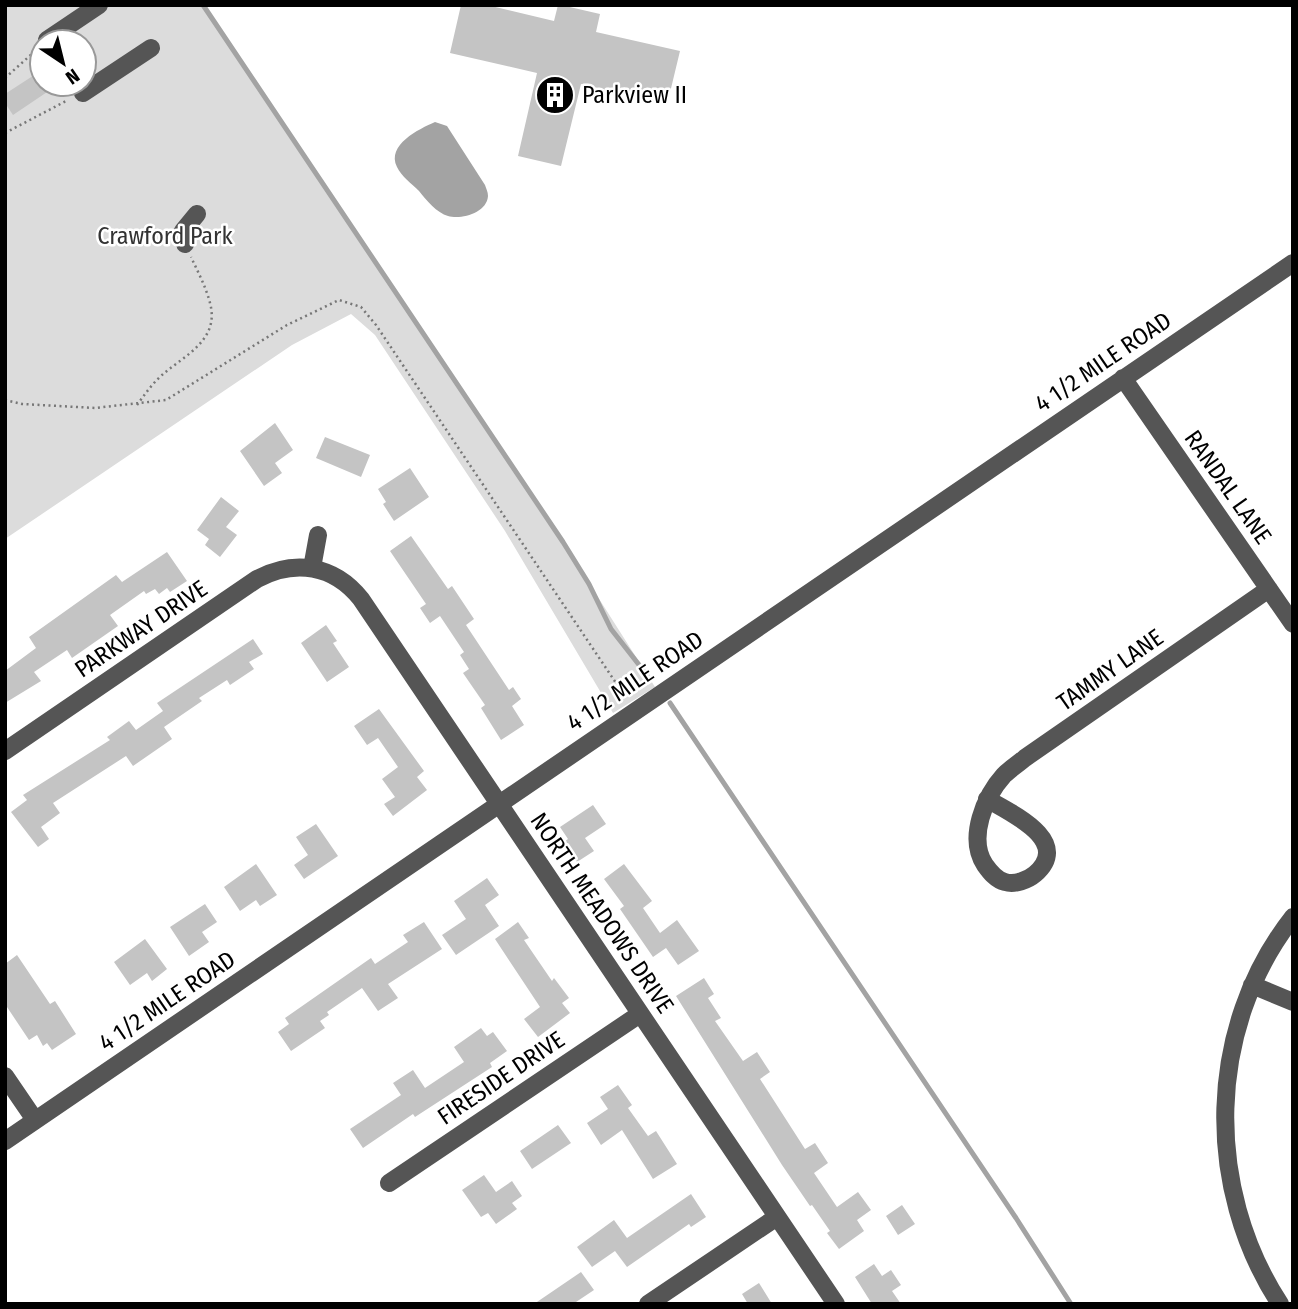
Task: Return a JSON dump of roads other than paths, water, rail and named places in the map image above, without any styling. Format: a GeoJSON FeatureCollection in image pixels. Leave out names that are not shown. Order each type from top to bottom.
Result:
{"type":"FeatureCollection","features":[{"type":"Feature","properties":{"kind":"street"},"geometry":{"type":"LineString","coordinates":[[65,28],[99,5]]}},
{"type":"Feature","properties":{"kind":"street"},"geometry":{"type":"LineString","coordinates":[[98,83],[150,48]]}},
{"type":"Feature","properties":{"kind":"street"},"geometry":{"type":"LineString","coordinates":[[185,244],[183,231],[197,214]]}},
{"type":"Feature","properties":{"kind":"street","name":"4 1/2 MILE ROAD"},"geometry":{"type":"LineString","coordinates":[[5,1141],[1293,263]]}},
{"type":"Feature","properties":{"kind":"street","name":"RANDAL LANE"},"geometry":{"type":"LineString","coordinates":[[1123,378],[1293,624]]}},
{"type":"Feature","properties":{"kind":"street"},"geometry":{"type":"LineString","coordinates":[[312,568],[318,535]]}},
{"type":"Feature","properties":{"kind":"street","name":"PARKWAY DRIVE"},"geometry":{"type":"LineString","coordinates":[[5,751],[257,579],[273,571],[292,567],[312,568]]}},
{"type":"Feature","properties":{"kind":"street","name":"NORTH MEADOWS DRIVE"},"geometry":{"type":"LineString","coordinates":[[312,568],[337,577],[353,589],[836,1304]]}},
{"type":"Feature","properties":{"kind":"street","name":"TAMMY LANE"},"geometry":{"type":"LineString","coordinates":[[988,799],[1023,819],[1038,832],[1046,845],[1048,854],[1033,876],[1020,882],[1005,882],[992,874],[982,860],[979,825],[988,799],[1004,775],[1269,589]]}},
{"type":"Feature","properties":{"kind":"street"},"geometry":{"type":"LineString","coordinates":[[1280,1304],[1259,1268],[1244,1233],[1233,1197],[1224,1122],[1226,1084],[1235,1037],[1252,985],[1265,959],[1293,916]]}},
{"type":"Feature","properties":{"kind":"street"},"geometry":{"type":"LineString","coordinates":[[1252,985],[1293,1002]]}},
{"type":"Feature","properties":{"kind":"street","name":"FIRESIDE DRIVE"},"geometry":{"type":"LineString","coordinates":[[389,1183],[640,1014]]}},
{"type":"Feature","properties":{"kind":"street"},"geometry":{"type":"LineString","coordinates":[[5,1076],[35,1120]]}},
{"type":"Feature","properties":{"kind":"street"},"geometry":{"type":"LineString","coordinates":[[648,1304],[777,1217]]}},
{"type":"Feature","properties":{"kind":"waterway"},"geometry":{"type":"LineString","coordinates":[[203,5],[563,542],[589,584],[611,629],[647,675]]}},
{"type":"Feature","properties":{"kind":"waterway"},"geometry":{"type":"LineString","coordinates":[[670,703],[1071,1304]]}},
{"type":"Feature","properties":{"kind":"place","name":"Parkview II"},"geometry":{"type":"Point","coordinates":[555,95]}},
{"type":"Feature","properties":{"kind":"park label","name":"Crawford Park"},"geometry":{"type":"Point","coordinates":[165,236]}}]}
